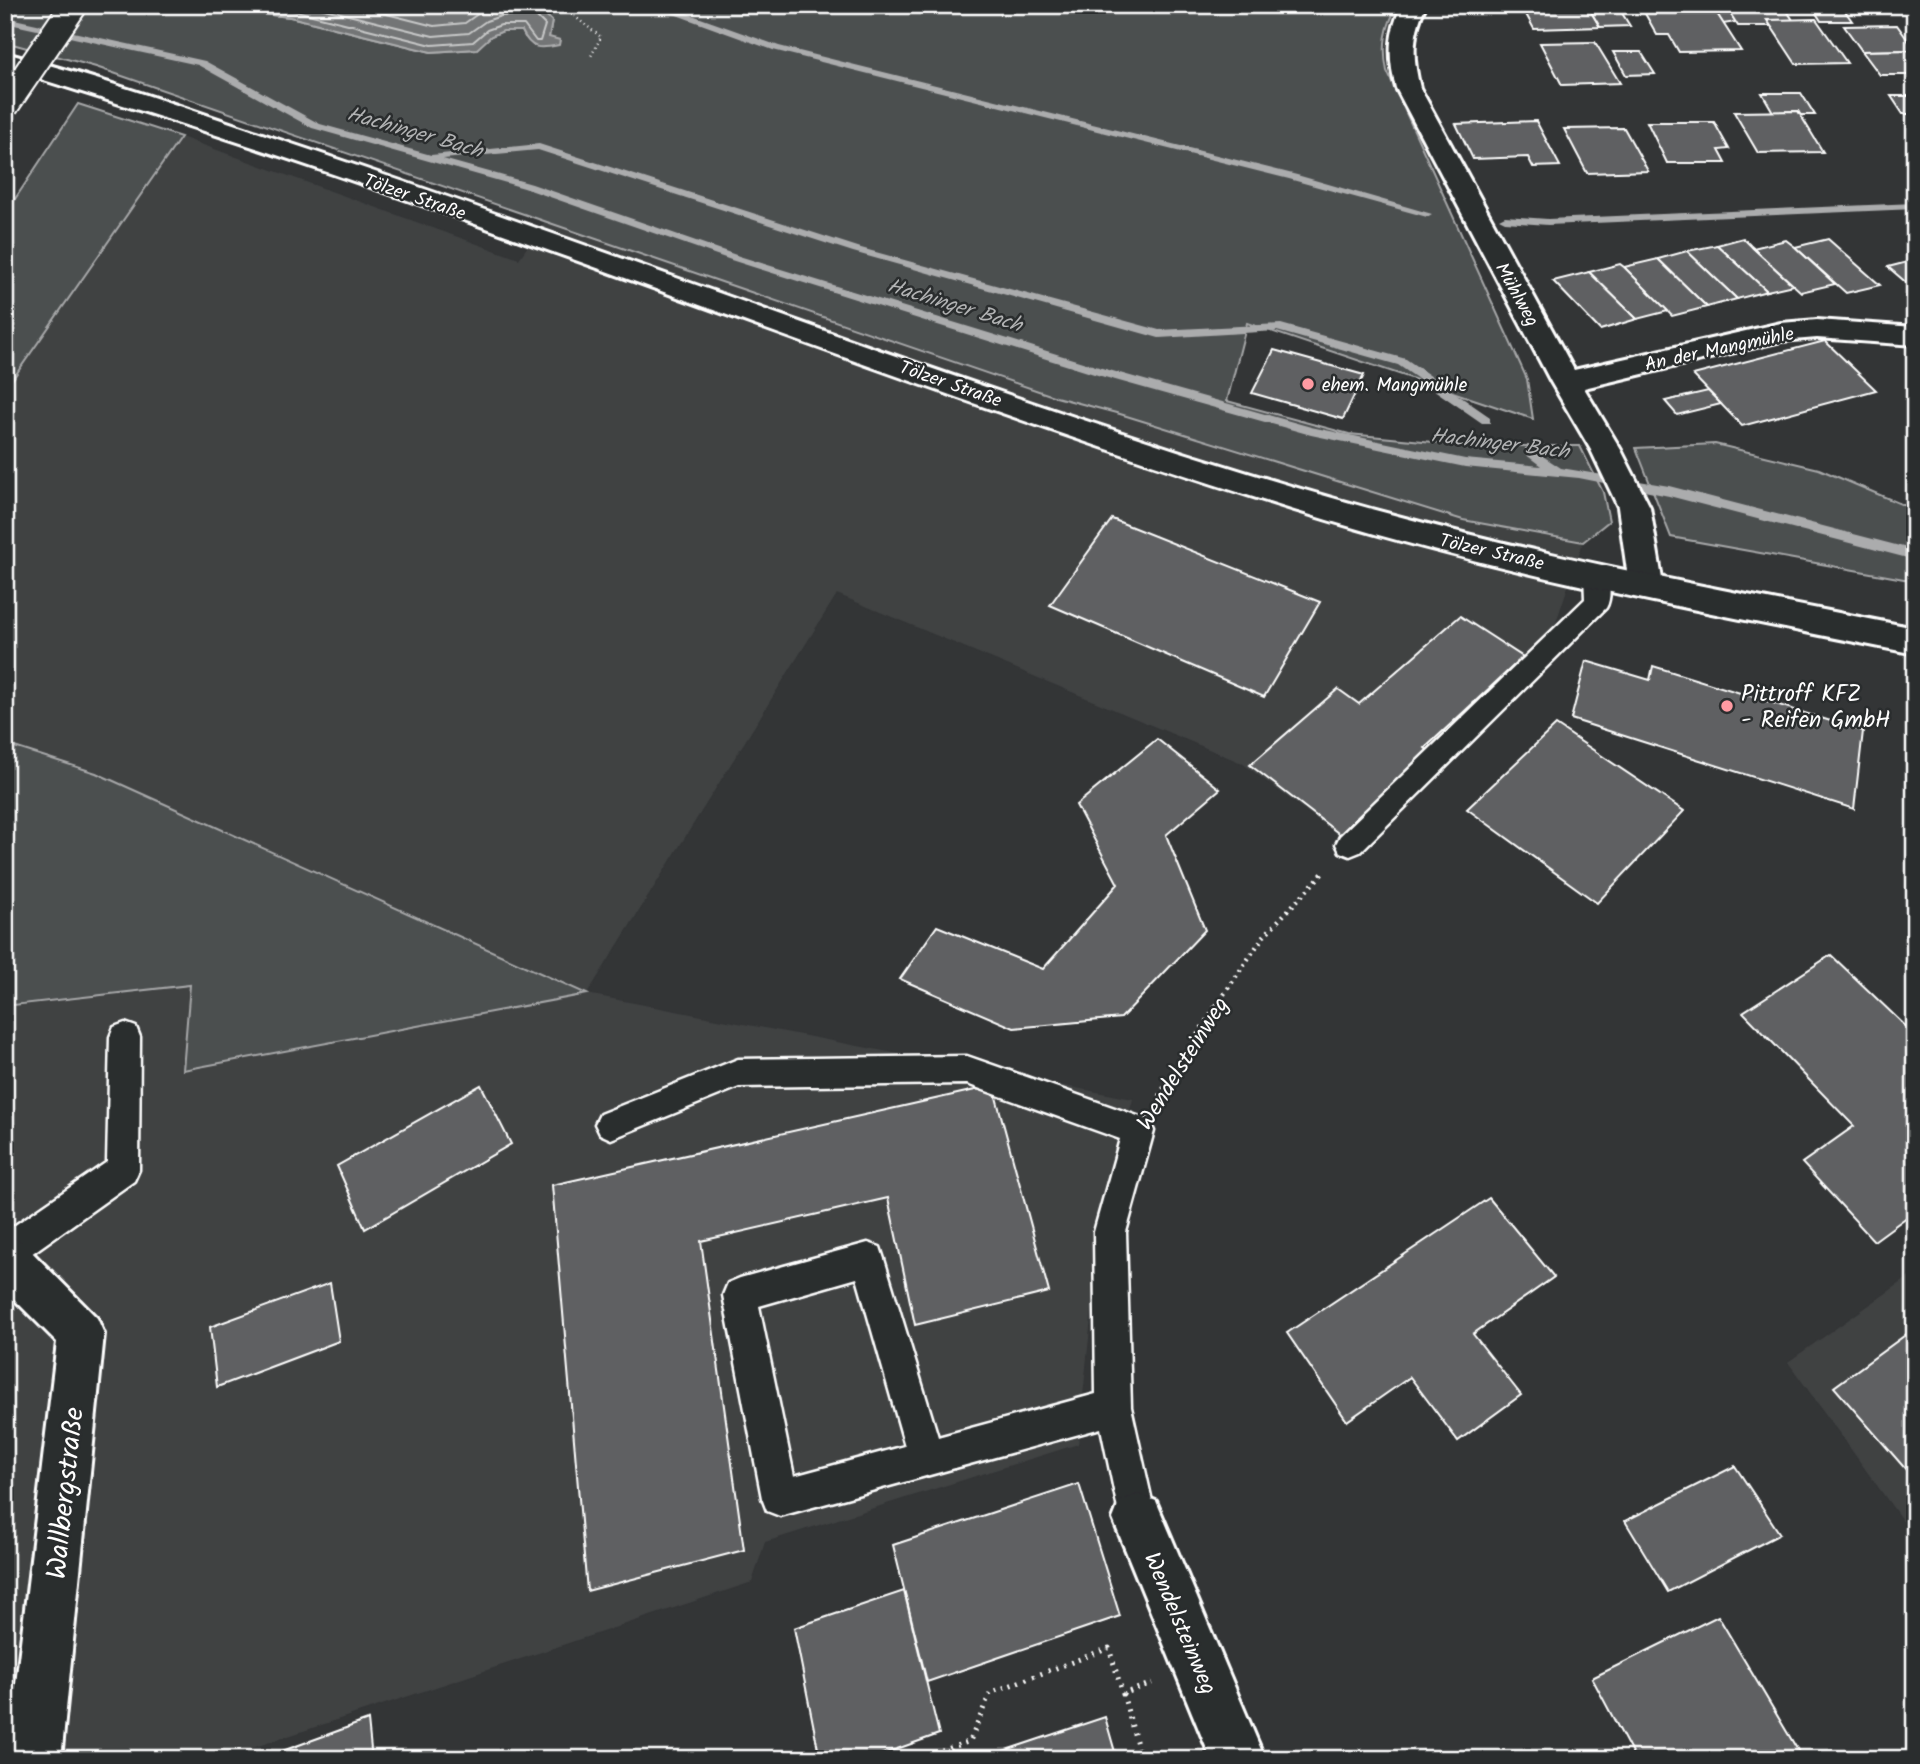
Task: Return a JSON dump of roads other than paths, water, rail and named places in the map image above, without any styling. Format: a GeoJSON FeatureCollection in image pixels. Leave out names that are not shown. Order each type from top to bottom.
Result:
{"type":"FeatureCollection","features":[{"type":"Feature","properties":{"kind":"main road"},"geometry":{"type":"LineString","coordinates":[[5,106],[74,5]]}},
{"type":"Feature","properties":{"kind":"main road","name":"Mühlweg"},"geometry":{"type":"LineString","coordinates":[[1414,5],[1403,27],[1399,56],[1408,88],[1566,382],[1606,450],[1634,507],[1646,585]]}},
{"type":"Feature","properties":{"kind":"main road","name":"Tölzer Straße"},"geometry":{"type":"LineString","coordinates":[[5,60],[113,92],[323,164],[1132,447],[1338,511],[1427,535],[1596,574],[1915,640]]}},
{"type":"Feature","properties":{"kind":"main road","name":"An der Mangmühle"},"geometry":{"type":"LineString","coordinates":[[1566,382],[1781,332],[1817,329],[1915,336]]}},
{"type":"Feature","properties":{"kind":"main road","name":"Wallbergstraße"},"geometry":{"type":"LineString","coordinates":[[5,1254],[81,1335],[34,1759]]}},
{"type":"Feature","properties":{"kind":"main road","name":"Wendelsteinweg"},"geometry":{"type":"LineString","coordinates":[[1138,1518],[1238,1759]]}},
{"type":"Feature","properties":{"kind":"lane"},"geometry":{"type":"LineString","coordinates":[[1350,844],[1597,602],[1596,574]]}},
{"type":"Feature","properties":{"kind":"lane"},"geometry":{"type":"LineString","coordinates":[[5,1254],[122,1170],[125,1037]]}},
{"type":"Feature","properties":{"kind":"lane","name":"Wendelsteinweg"},"geometry":{"type":"LineString","coordinates":[[611,1124],[738,1073],[967,1070],[1138,1130],[1110,1232],[1114,1407],[1138,1518]]}},
{"type":"Feature","properties":{"kind":"lane"},"geometry":{"type":"LineString","coordinates":[[926,1458],[868,1259],[740,1295],[780,1498],[1114,1407]]}},
{"type":"Feature","properties":{"kind":"water"},"geometry":{"type":"Polygon","coordinates":[[[178,5],[535,5],[552,21],[549,37],[560,40],[559,45],[536,47],[522,31],[503,31],[491,36],[477,49],[431,52],[290,17],[178,5]]]}},
{"type":"Feature","properties":{"kind":"waterway"},"geometry":{"type":"LineString","coordinates":[[654,5],[776,48],[1293,177],[1427,214]]}},
{"type":"Feature","properties":{"kind":"waterway","name":"Hachinger Bach"},"geometry":{"type":"LineString","coordinates":[[5,20],[201,63],[316,126],[528,186],[735,258],[1098,371],[1311,431],[1465,463],[1579,474],[1669,491],[1915,555]]}},
{"type":"Feature","properties":{"kind":"waterway"},"geometry":{"type":"LineString","coordinates":[[436,156],[539,147],[857,250],[1159,334],[1277,327],[1402,362],[1486,420]]}},
{"type":"Feature","properties":{"kind":"waterway"},"geometry":{"type":"LineString","coordinates":[[1505,219],[1548,222],[1915,206]]}},
{"type":"Feature","properties":{"kind":"waterway"},"geometry":{"type":"LineString","coordinates":[[1529,451],[1556,470]]}},
{"type":"Feature","properties":{"kind":"place","name":"ehem. Mangmühle"},"geometry":{"type":"Point","coordinates":[1308,384]}},
{"type":"Feature","properties":{"kind":"place","name":"Pittroff KFZ - Reifen GmbH"},"geometry":{"type":"Point","coordinates":[1727,706]}}]}
